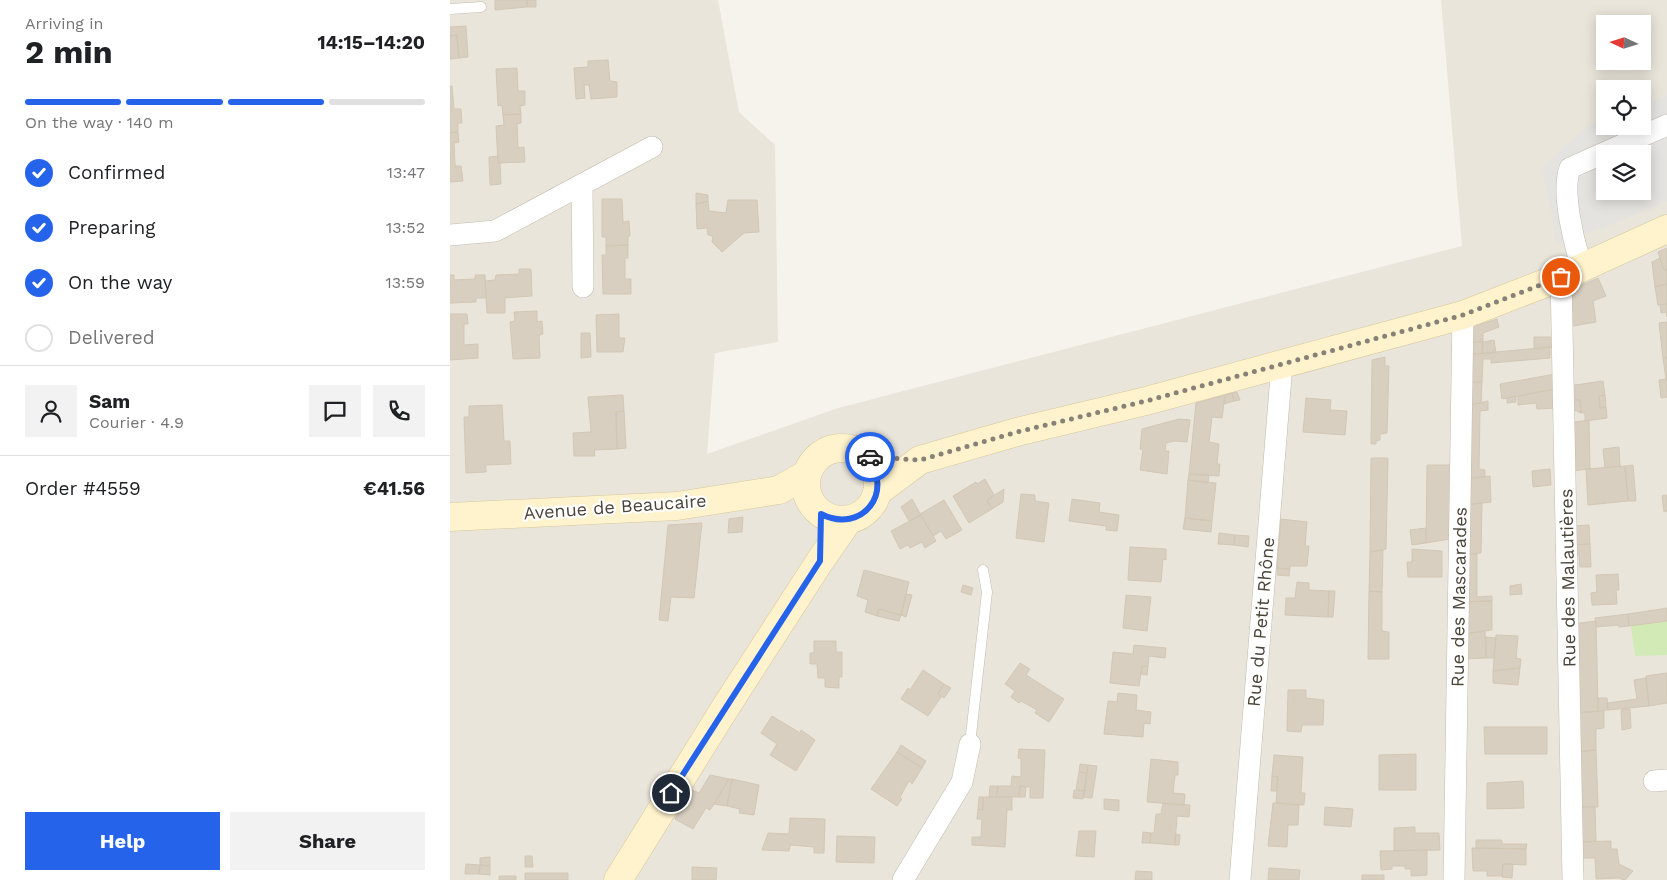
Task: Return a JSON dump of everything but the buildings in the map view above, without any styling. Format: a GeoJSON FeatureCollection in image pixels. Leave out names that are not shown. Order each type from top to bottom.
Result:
{"type":"FeatureCollection","features":[{"type":"Feature","properties":{"kind":"street","name":"Rue des Malautières"},"geometry":{"type":"LineString","coordinates":[[1573,880],[1572,272],[1576,248],[1569,213],[1566,177],[1570,168],[1667,125]]}},
{"type":"Feature","properties":{"kind":"street"},"geometry":{"type":"LineString","coordinates":[[450,235],[495,231],[652,147]]}},
{"type":"Feature","properties":{"kind":"street"},"geometry":{"type":"LineString","coordinates":[[582,185],[583,287]]}},
{"type":"Feature","properties":{"kind":"street"},"geometry":{"type":"LineString","coordinates":[[866,457],[920,460],[1017,432],[1146,401],[1463,315],[1572,272],[1667,229]]}},
{"type":"Feature","properties":{"kind":"street","name":"Rue des Mascarades"},"geometry":{"type":"LineString","coordinates":[[1454,880],[1463,315]]}},
{"type":"Feature","properties":{"kind":"street","name":"Rue du Petit Rhône"},"geometry":{"type":"LineString","coordinates":[[1240,880],[1282,364]]}},
{"type":"Feature","properties":{"kind":"street"},"geometry":{"type":"LineString","coordinates":[[779,490],[817,509],[830,518],[849,520],[859,516],[873,502],[877,492],[876,473],[866,457],[856,450],[844,448],[832,449],[821,454],[812,463],[807,474],[806,484],[807,495],[817,509],[820,561]]}},
{"type":"Feature","properties":{"kind":"street"},"geometry":{"type":"LineString","coordinates":[[877,492],[920,460]]}},
{"type":"Feature","properties":{"kind":"street","name":"Avenue de Beaucaire"},"geometry":{"type":"LineString","coordinates":[[450,518],[677,506],[779,490],[807,474]]}},
{"type":"Feature","properties":{"kind":"street"},"geometry":{"type":"LineString","coordinates":[[618,880],[820,561],[849,520]]}},
{"type":"Feature","properties":{"kind":"street"},"geometry":{"type":"LineString","coordinates":[[903,880],[962,782],[970,744]]}},
{"type":"Feature","properties":{"kind":"lane"},"geometry":{"type":"LineString","coordinates":[[450,9],[481,7]]}},
{"type":"Feature","properties":{"kind":"lane"},"geometry":{"type":"LineString","coordinates":[[970,744],[986,592],[983,570]]}},
{"type":"Feature","properties":{"kind":"shaded area"},"geometry":{"type":"Polygon","coordinates":[[[450,0],[718,0],[739,112],[775,145],[778,342],[715,353],[707,454],[838,408],[1462,246],[1441,0],[1667,0],[1667,880],[450,880],[450,0]]]}},
{"type":"Feature","properties":{"kind":"shaded area"},"geometry":{"type":"Polygon","coordinates":[[[1667,95],[1667,201],[1611,225],[1557,244],[1542,167],[1589,125],[1596,122],[1596,135],[1651,135],[1651,102],[1667,95]]]}},
{"type":"Feature","properties":{"kind":"green space"},"geometry":{"type":"Polygon","coordinates":[[[1667,621],[1667,655],[1635,656],[1631,626],[1667,621]]]}},
{"type":"Feature","properties":{"kind":"way so far"},"geometry":{"type":"LineString","coordinates":[[870,457],[920,460],[1017,432],[1146,401],[1463,315],[1561,277]]}},
{"type":"Feature","properties":{"kind":"route"},"geometry":{"type":"LineString","coordinates":[[671,793],[820,561],[821,514],[830,518],[849,520],[867,510],[873,502],[878,482],[872,464],[866,457],[870,457]]}}]}
